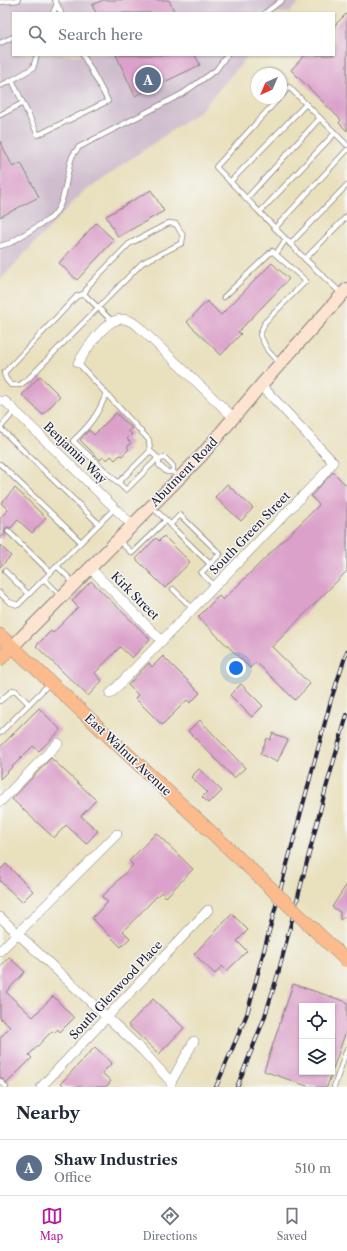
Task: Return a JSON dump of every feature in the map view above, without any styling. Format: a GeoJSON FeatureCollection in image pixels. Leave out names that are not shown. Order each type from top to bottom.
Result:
{"type":"FeatureCollection","features":[{"type":"Feature","properties":{"kind":"main road","name":"Abutment Road"},"geometry":{"type":"LineString","coordinates":[[12,647],[151,506],[176,475],[200,456],[344,291]]}},
{"type":"Feature","properties":{"kind":"main road","name":"East Walnut Avenue"},"geometry":{"type":"LineString","coordinates":[[0,636],[256,874],[347,961]]}},
{"type":"Feature","properties":{"kind":"main road"},"geometry":{"type":"LineString","coordinates":[[0,660],[12,647]]}},
{"type":"Feature","properties":{"kind":"street"},"geometry":{"type":"LineString","coordinates":[[78,363],[87,347],[104,329],[113,322],[122,319],[128,320],[139,327],[234,418]]}},
{"type":"Feature","properties":{"kind":"street","name":"South Green Street"},"geometry":{"type":"LineString","coordinates":[[110,694],[323,475],[332,462],[261,385]]}},
{"type":"Feature","properties":{"kind":"street","name":"Benjamin Way"},"geometry":{"type":"LineString","coordinates":[[0,401],[7,403],[132,525]]}},
{"type":"Feature","properties":{"kind":"street","name":"Kirk Street"},"geometry":{"type":"LineString","coordinates":[[90,568],[162,641]]}},
{"type":"Feature","properties":{"kind":"street"},"geometry":{"type":"LineString","coordinates":[[0,802],[58,743]]}},
{"type":"Feature","properties":{"kind":"street"},"geometry":{"type":"LineString","coordinates":[[0,951],[117,834]]}},
{"type":"Feature","properties":{"kind":"street","name":"South Glenwood Place"},"geometry":{"type":"LineString","coordinates":[[41,1087],[208,910]]}},
{"type":"Feature","properties":{"kind":"street"},"geometry":{"type":"LineString","coordinates":[[0,917],[142,1050],[171,1084],[194,1041]]}},
{"type":"Feature","properties":{"kind":"lane"},"geometry":{"type":"LineString","coordinates":[[0,2],[18,0]]}},
{"type":"Feature","properties":{"kind":"lane"},"geometry":{"type":"LineString","coordinates":[[266,12],[282,0]]}},
{"type":"Feature","properties":{"kind":"lane"},"geometry":{"type":"LineString","coordinates":[[53,12],[56,2]]}},
{"type":"Feature","properties":{"kind":"lane"},"geometry":{"type":"LineString","coordinates":[[56,2],[61,12]]}},
{"type":"Feature","properties":{"kind":"lane"},"geometry":{"type":"LineString","coordinates":[[0,43],[12,37]]}},
{"type":"Feature","properties":{"kind":"lane"},"geometry":{"type":"LineString","coordinates":[[0,86],[33,68],[37,56]]}},
{"type":"Feature","properties":{"kind":"lane"},"geometry":{"type":"LineString","coordinates":[[12,80],[38,136],[108,102],[84,56]]}},
{"type":"Feature","properties":{"kind":"lane"},"geometry":{"type":"LineString","coordinates":[[0,246],[10,243],[56,214],[63,194],[72,156],[79,147],[182,94],[216,70],[226,56]]}},
{"type":"Feature","properties":{"kind":"lane"},"geometry":{"type":"LineString","coordinates":[[287,89],[289,87],[347,145]]}},
{"type":"Feature","properties":{"kind":"lane"},"geometry":{"type":"LineString","coordinates":[[0,115],[23,103]]}},
{"type":"Feature","properties":{"kind":"lane"},"geometry":{"type":"LineString","coordinates":[[274,104],[216,167],[305,259],[344,291]]}},
{"type":"Feature","properties":{"kind":"lane"},"geometry":{"type":"LineString","coordinates":[[230,182],[306,104]]}},
{"type":"Feature","properties":{"kind":"lane"},"geometry":{"type":"LineString","coordinates":[[246,198],[320,118]]}},
{"type":"Feature","properties":{"kind":"lane"},"geometry":{"type":"LineString","coordinates":[[260,212],[334,132]]}},
{"type":"Feature","properties":{"kind":"lane"},"geometry":{"type":"LineString","coordinates":[[275,228],[347,150]]}},
{"type":"Feature","properties":{"kind":"lane"},"geometry":{"type":"LineString","coordinates":[[290,244],[347,185]]}},
{"type":"Feature","properties":{"kind":"lane"},"geometry":{"type":"LineString","coordinates":[[305,259],[347,216]]}},
{"type":"Feature","properties":{"kind":"lane"},"geometry":{"type":"LineString","coordinates":[[169,223],[176,224],[183,236],[182,244],[142,263],[28,379],[20,385],[11,385],[6,379],[4,373],[77,296],[84,294],[89,285],[129,244],[169,223]]}},
{"type":"Feature","properties":{"kind":"lane"},"geometry":{"type":"LineString","coordinates":[[276,254],[286,240]]}},
{"type":"Feature","properties":{"kind":"lane"},"geometry":{"type":"LineString","coordinates":[[224,297],[272,251],[306,281],[265,322],[260,335],[268,351],[280,364]]}},
{"type":"Feature","properties":{"kind":"lane"},"geometry":{"type":"LineString","coordinates":[[84,294],[113,322]]}},
{"type":"Feature","properties":{"kind":"lane"},"geometry":{"type":"LineString","coordinates":[[78,363],[149,440],[150,451],[159,459],[159,465],[167,472],[176,475]]}},
{"type":"Feature","properties":{"kind":"lane"},"geometry":{"type":"LineString","coordinates":[[106,394],[90,424],[73,441],[126,490],[159,459],[165,458],[173,466],[176,475]]}},
{"type":"Feature","properties":{"kind":"lane"},"geometry":{"type":"LineString","coordinates":[[15,411],[0,428],[99,524]]}},
{"type":"Feature","properties":{"kind":"lane"},"geometry":{"type":"LineString","coordinates":[[118,483],[150,451]]}},
{"type":"Feature","properties":{"kind":"lane"},"geometry":{"type":"LineString","coordinates":[[0,464],[81,542]]}},
{"type":"Feature","properties":{"kind":"lane"},"geometry":{"type":"LineString","coordinates":[[151,506],[210,564]]}},
{"type":"Feature","properties":{"kind":"lane"},"geometry":{"type":"LineString","coordinates":[[1,595],[9,602],[18,605],[115,508]]}},
{"type":"Feature","properties":{"kind":"lane"},"geometry":{"type":"LineString","coordinates":[[170,525],[180,515],[220,554],[201,573],[215,586]]}},
{"type":"Feature","properties":{"kind":"lane"},"geometry":{"type":"LineString","coordinates":[[118,540],[132,553],[166,520]]}},
{"type":"Feature","properties":{"kind":"lane"},"geometry":{"type":"LineString","coordinates":[[8,531],[50,572]]}},
{"type":"Feature","properties":{"kind":"lane"},"geometry":{"type":"LineString","coordinates":[[57,566],[75,583]]}},
{"type":"Feature","properties":{"kind":"lane"},"geometry":{"type":"LineString","coordinates":[[5,571],[28,594]]}},
{"type":"Feature","properties":{"kind":"lane"},"geometry":{"type":"LineString","coordinates":[[44,579],[62,597]]}},
{"type":"Feature","properties":{"kind":"lane"},"geometry":{"type":"LineString","coordinates":[[173,589],[193,609]]}},
{"type":"Feature","properties":{"kind":"lane"},"geometry":{"type":"LineString","coordinates":[[0,733],[50,682]]}},
{"type":"Feature","properties":{"kind":"lane"},"geometry":{"type":"LineString","coordinates":[[0,701],[13,690],[16,691],[29,704]]}},
{"type":"Feature","properties":{"kind":"lane"},"geometry":{"type":"LineString","coordinates":[[334,1087],[347,1049]]}},
{"type":"Feature","properties":{"kind":"lane"},"geometry":{"type":"LineString","coordinates":[[0,1082],[6,1087]]}},
{"type":"Feature","properties":{"kind":"shaded area"},"geometry":{"type":"Polygon","coordinates":[[[11,0],[302,0],[290,12],[12,12],[12,56],[248,56],[200,111],[83,192],[0,280],[0,6],[11,0]]]}},
{"type":"Feature","properties":{"kind":"building"},"geometry":{"type":"Polygon","coordinates":[[[103,0],[169,0],[175,12],[96,12],[92,5],[103,0]]]}},
{"type":"Feature","properties":{"kind":"building"},"geometry":{"type":"Polygon","coordinates":[[[347,13],[347,131],[339,123],[341,120],[291,70],[304,56],[335,56],[335,25],[347,13]]]}},
{"type":"Feature","properties":{"kind":"building"},"geometry":{"type":"Polygon","coordinates":[[[116,56],[196,56],[200,65],[135,96],[116,56]]]}},
{"type":"Feature","properties":{"kind":"building"},"geometry":{"type":"Polygon","coordinates":[[[0,141],[13,167],[21,163],[39,197],[0,217],[0,141]]]}},
{"type":"Feature","properties":{"kind":"building"},"geometry":{"type":"Polygon","coordinates":[[[151,190],[164,211],[118,237],[106,216],[151,190]]]}},
{"type":"Feature","properties":{"kind":"building"},"geometry":{"type":"Polygon","coordinates":[[[96,223],[114,240],[77,280],[59,263],[96,223]]]}},
{"type":"Feature","properties":{"kind":"building"},"geometry":{"type":"Polygon","coordinates":[[[272,263],[289,279],[238,332],[241,334],[221,355],[187,322],[207,301],[221,315],[272,263]]]}},
{"type":"Feature","properties":{"kind":"building"},"geometry":{"type":"Polygon","coordinates":[[[40,376],[60,396],[43,415],[22,395],[40,376]]]}},
{"type":"Feature","properties":{"kind":"building"},"geometry":{"type":"Polygon","coordinates":[[[116,413],[132,428],[128,431],[132,434],[127,439],[131,443],[127,447],[129,449],[115,460],[111,456],[107,460],[103,457],[100,460],[80,440],[89,430],[94,435],[116,413]]]}},
{"type":"Feature","properties":{"kind":"building"},"geometry":{"type":"Polygon","coordinates":[[[333,472],[347,486],[347,571],[272,647],[310,684],[295,700],[256,662],[250,668],[198,617],[219,596],[223,600],[319,505],[311,496],[333,472]]]}},
{"type":"Feature","properties":{"kind":"building"},"geometry":{"type":"Polygon","coordinates":[[[227,484],[253,508],[241,521],[215,497],[227,484]]]}},
{"type":"Feature","properties":{"kind":"building"},"geometry":{"type":"Polygon","coordinates":[[[15,488],[46,518],[32,533],[18,520],[11,528],[7,527],[5,529],[5,534],[0,539],[0,518],[8,510],[1,503],[15,488]]]}},
{"type":"Feature","properties":{"kind":"building"},"geometry":{"type":"Polygon","coordinates":[[[164,536],[190,562],[165,588],[136,559],[156,538],[159,541],[164,536]]]}},
{"type":"Feature","properties":{"kind":"building"},"geometry":{"type":"Polygon","coordinates":[[[0,545],[11,556],[0,567],[0,545]]]}},
{"type":"Feature","properties":{"kind":"building"},"geometry":{"type":"Polygon","coordinates":[[[91,581],[150,639],[132,658],[120,647],[95,673],[102,681],[88,696],[36,646],[51,631],[53,633],[78,607],[72,601],[91,581]]]}},
{"type":"Feature","properties":{"kind":"building"},"geometry":{"type":"Polygon","coordinates":[[[163,656],[200,693],[190,703],[187,700],[162,725],[135,698],[138,695],[128,685],[149,663],[152,667],[163,656]]]}},
{"type":"Feature","properties":{"kind":"building"},"geometry":{"type":"Polygon","coordinates":[[[241,684],[263,706],[252,717],[230,695],[241,684]]]}},
{"type":"Feature","properties":{"kind":"building"},"geometry":{"type":"Polygon","coordinates":[[[39,708],[61,730],[39,751],[33,746],[0,779],[0,747],[39,708]]]}},
{"type":"Feature","properties":{"kind":"building"},"geometry":{"type":"Polygon","coordinates":[[[200,720],[245,768],[234,778],[188,731],[200,720]]]}},
{"type":"Feature","properties":{"kind":"building"},"geometry":{"type":"Polygon","coordinates":[[[273,733],[288,740],[277,762],[260,754],[267,738],[270,740],[273,733]]]}},
{"type":"Feature","properties":{"kind":"building"},"geometry":{"type":"Polygon","coordinates":[[[51,758],[96,800],[81,816],[98,831],[86,844],[66,825],[54,838],[12,799],[51,758]]]}},
{"type":"Feature","properties":{"kind":"building"},"geometry":{"type":"Polygon","coordinates":[[[199,769],[222,791],[208,803],[202,797],[207,792],[191,777],[199,769]]]}},
{"type":"Feature","properties":{"kind":"building"},"geometry":{"type":"Polygon","coordinates":[[[156,833],[193,869],[166,897],[161,892],[123,931],[130,938],[121,947],[92,918],[108,902],[102,897],[133,865],[129,861],[156,833]]]}},
{"type":"Feature","properties":{"kind":"building"},"geometry":{"type":"Polygon","coordinates":[[[6,864],[33,891],[22,902],[0,881],[0,870],[6,864]]]}},
{"type":"Feature","properties":{"kind":"building"},"geometry":{"type":"Polygon","coordinates":[[[347,884],[347,915],[340,920],[340,912],[332,907],[347,884]]]}},
{"type":"Feature","properties":{"kind":"building"},"geometry":{"type":"Polygon","coordinates":[[[232,914],[248,930],[237,941],[247,951],[227,971],[222,966],[215,974],[194,954],[232,914]]]}},
{"type":"Feature","properties":{"kind":"building"},"geometry":{"type":"Polygon","coordinates":[[[9,957],[25,972],[6,992],[33,1017],[53,996],[74,1018],[60,1032],[58,1029],[54,1033],[52,1031],[29,1055],[32,1058],[7,1083],[0,1077],[0,1038],[10,1027],[0,1018],[0,967],[9,957]]]}},
{"type":"Feature","properties":{"kind":"building"},"geometry":{"type":"Polygon","coordinates":[[[293,984],[347,1002],[347,1028],[335,1063],[335,1003],[299,1003],[299,1075],[331,1075],[327,1087],[310,1087],[264,1071],[293,984]]]}},
{"type":"Feature","properties":{"kind":"building"},"geometry":{"type":"Polygon","coordinates":[[[153,999],[184,1028],[159,1054],[128,1025],[153,999]]]}},
{"type":"Feature","properties":{"kind":"building"},"geometry":{"type":"Polygon","coordinates":[[[95,1047],[112,1063],[102,1073],[111,1081],[106,1087],[65,1087],[61,1083],[95,1047]]]}},
{"type":"Feature","properties":{"kind":"railway"},"geometry":{"type":"LineString","coordinates":[[216,1087],[247,1014],[331,700],[347,651]]}},
{"type":"Feature","properties":{"kind":"railway"},"geometry":{"type":"LineString","coordinates":[[237,1087],[264,1019],[278,974],[326,788],[347,715]]}},
{"type":"Feature","properties":{"kind":"place","name":"Shaw Industries"},"geometry":{"type":"Point","coordinates":[148,80]}}]}
